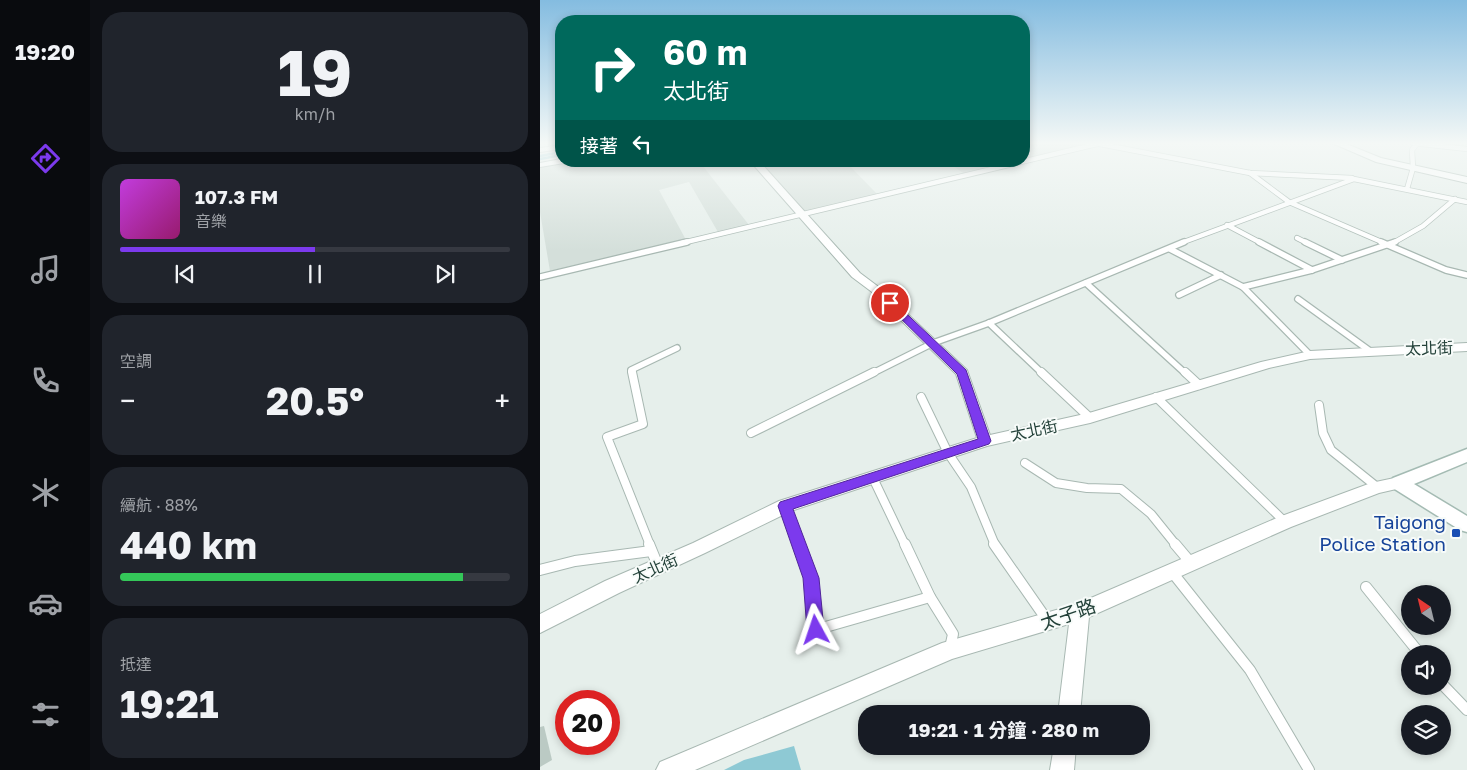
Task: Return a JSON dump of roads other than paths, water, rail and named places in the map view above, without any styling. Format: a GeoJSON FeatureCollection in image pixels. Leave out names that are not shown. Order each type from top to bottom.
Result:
{"type":"FeatureCollection","features":[{"type":"Feature","properties":{"kind":"street"},"geometry":{"type":"LineString","coordinates":[[771,179],[856,275],[876,290],[962,373],[985,441]]}},
{"type":"Feature","properties":{"kind":"street","name":"太北街"},"geometry":{"type":"LineString","coordinates":[[540,624],[612,587],[785,506],[872,476],[985,441],[1090,418],[1266,365],[1310,355],[1467,347]]}},
{"type":"Feature","properties":{"kind":"street","name":"太子路"},"geometry":{"type":"LineString","coordinates":[[668,770],[950,650],[1080,612],[1285,522],[1377,486],[1400,483],[1467,455]]}},
{"type":"Feature","properties":{"kind":"street"},"geometry":{"type":"LineString","coordinates":[[1400,483],[1467,524]]}},
{"type":"Feature","properties":{"kind":"street"},"geometry":{"type":"LineString","coordinates":[[1070,705],[1080,612]]}},
{"type":"Feature","properties":{"kind":"street"},"geometry":{"type":"LineString","coordinates":[[1062,770],[1064,755]]}},
{"type":"Feature","properties":{"kind":"lane"},"geometry":{"type":"LineString","coordinates":[[540,277],[952,179]]}},
{"type":"Feature","properties":{"kind":"lane"},"geometry":{"type":"LineString","coordinates":[[1258,179],[1289,202],[1446,270],[1467,275]]}},
{"type":"Feature","properties":{"kind":"lane"},"geometry":{"type":"LineString","coordinates":[[752,433],[933,343],[989,323],[1227,225],[1351,179]]}},
{"type":"Feature","properties":{"kind":"lane"},"geometry":{"type":"LineString","coordinates":[[1358,179],[1467,202]]}},
{"type":"Feature","properties":{"kind":"lane"},"geometry":{"type":"LineString","coordinates":[[1407,189],[1410,179]]}},
{"type":"Feature","properties":{"kind":"lane"},"geometry":{"type":"LineString","coordinates":[[1243,288],[1312,270],[1390,245],[1423,226],[1455,199]]}},
{"type":"Feature","properties":{"kind":"lane"},"geometry":{"type":"LineString","coordinates":[[1227,225],[1312,270]]}},
{"type":"Feature","properties":{"kind":"lane"},"geometry":{"type":"LineString","coordinates":[[1298,238],[1342,260]]}},
{"type":"Feature","properties":{"kind":"lane"},"geometry":{"type":"LineString","coordinates":[[1170,249],[1243,288],[1310,355]]}},
{"type":"Feature","properties":{"kind":"lane"},"geometry":{"type":"LineString","coordinates":[[1179,295],[1221,275]]}},
{"type":"Feature","properties":{"kind":"lane"},"geometry":{"type":"LineString","coordinates":[[1086,283],[1199,385]]}},
{"type":"Feature","properties":{"kind":"lane"},"geometry":{"type":"LineString","coordinates":[[1298,299],[1370,351]]}},
{"type":"Feature","properties":{"kind":"lane"},"geometry":{"type":"LineString","coordinates":[[989,323],[1090,418]]}},
{"type":"Feature","properties":{"kind":"lane"},"geometry":{"type":"LineString","coordinates":[[658,566],[607,437],[642,424],[632,370],[677,348]]}},
{"type":"Feature","properties":{"kind":"lane"},"geometry":{"type":"LineString","coordinates":[[1156,397],[1285,522]]}},
{"type":"Feature","properties":{"kind":"lane"},"geometry":{"type":"LineString","coordinates":[[921,398],[948,453],[971,487],[995,546],[1048,621]]}},
{"type":"Feature","properties":{"kind":"lane"},"geometry":{"type":"LineString","coordinates":[[1320,405],[1323,433],[1331,450],[1377,486]]}},
{"type":"Feature","properties":{"kind":"lane"},"geometry":{"type":"LineString","coordinates":[[1025,463],[1056,483],[1087,488],[1121,489],[1151,514],[1192,564]]}},
{"type":"Feature","properties":{"kind":"lane"},"geometry":{"type":"LineString","coordinates":[[872,476],[930,597],[953,634],[950,650]]}},
{"type":"Feature","properties":{"kind":"lane"},"geometry":{"type":"LineString","coordinates":[[785,506],[811,578],[816,630],[930,597]]}},
{"type":"Feature","properties":{"kind":"lane"},"geometry":{"type":"LineString","coordinates":[[540,570],[575,562],[652,551]]}},
{"type":"Feature","properties":{"kind":"lane"},"geometry":{"type":"LineString","coordinates":[[1172,572],[1250,670],[1309,770]]}},
{"type":"Feature","properties":{"kind":"lane"},"geometry":{"type":"LineString","coordinates":[[1366,587],[1413,645]]}},
{"type":"Feature","properties":{"kind":"lane"},"geometry":{"type":"LineString","coordinates":[[1451,693],[1467,710]]}},
{"type":"Feature","properties":{"kind":"water"},"geometry":{"type":"Polygon","coordinates":[[[794,746],[801,770],[724,770],[744,760],[794,746]]]}},
{"type":"Feature","properties":{"kind":"place","name":"Taigong Police Station"},"geometry":{"type":"Point","coordinates":[1456,533]}}]}
